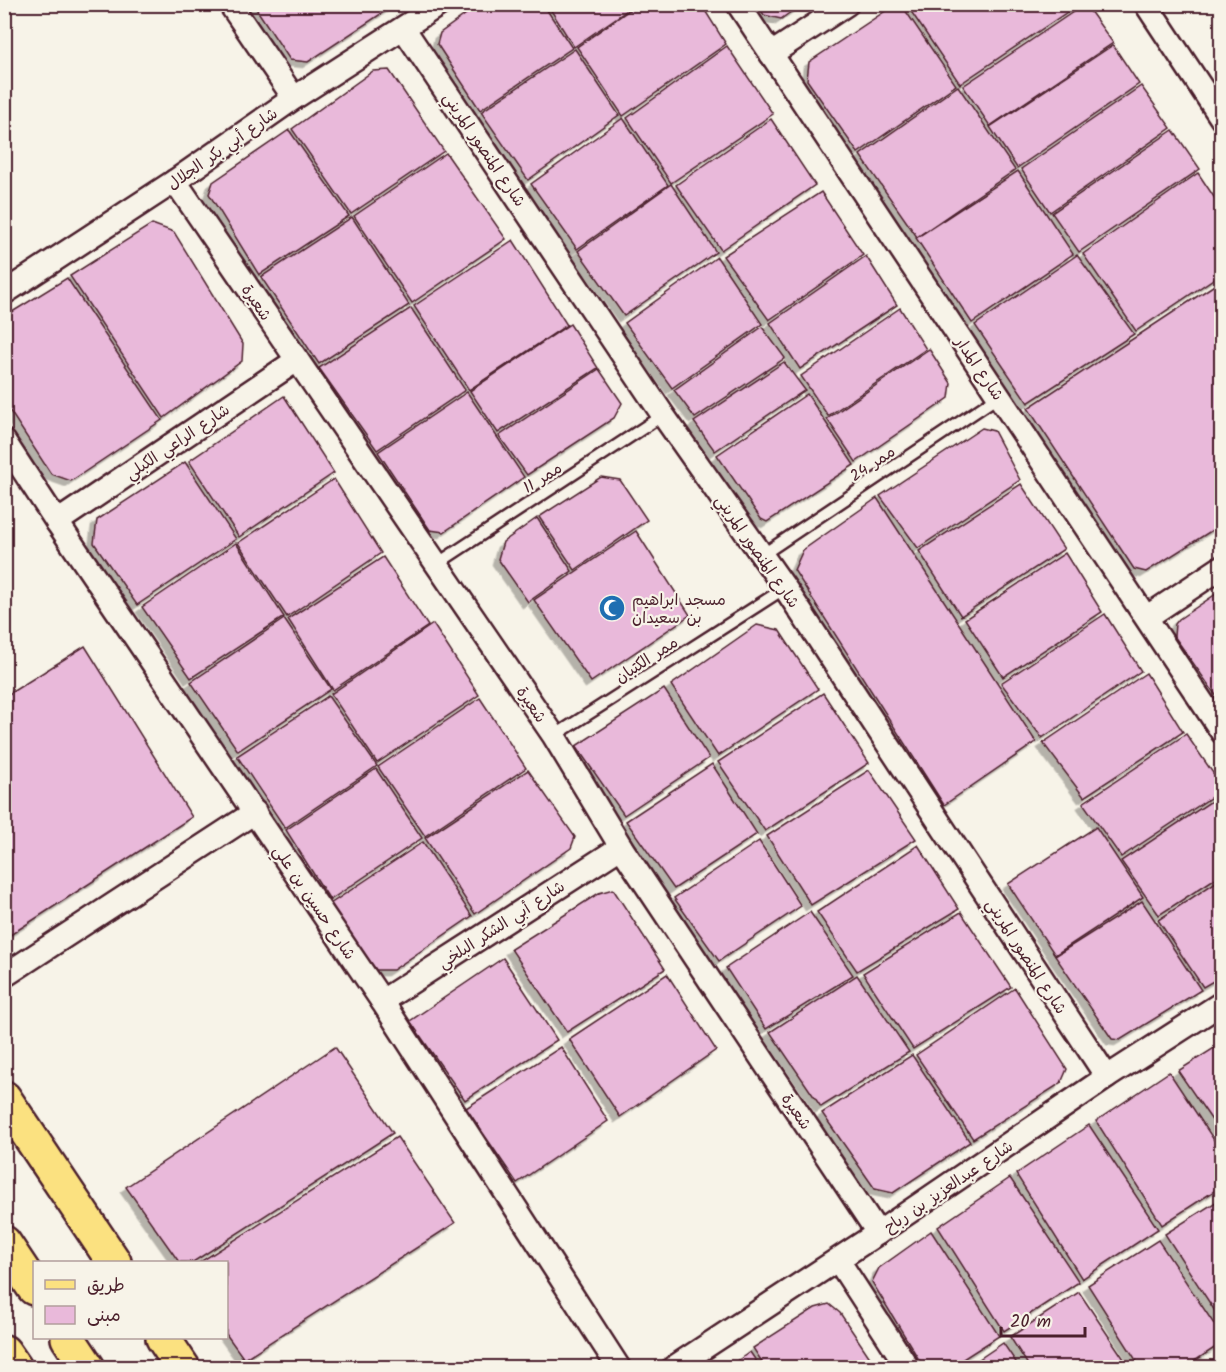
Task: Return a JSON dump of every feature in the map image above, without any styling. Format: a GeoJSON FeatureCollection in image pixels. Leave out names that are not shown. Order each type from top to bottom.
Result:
{"type":"FeatureCollection","features":[{"type":"Feature","properties":{"kind":"main road"},"geometry":{"type":"LineString","coordinates":[[4,1098],[113,1261]]}},
{"type":"Feature","properties":{"kind":"main road"},"geometry":{"type":"LineString","coordinates":[[4,1243],[29,1280]]}},
{"type":"Feature","properties":{"kind":"main road"},"geometry":{"type":"LineString","coordinates":[[69,1339],[88,1368]]}},
{"type":"Feature","properties":{"kind":"main road"},"geometry":{"type":"LineString","coordinates":[[165,1339],[183,1368]]}},
{"type":"Feature","properties":{"kind":"main road"},"geometry":{"type":"LineString","coordinates":[[4,1352],[15,1368]]}},
{"type":"Feature","properties":{"kind":"street"},"geometry":{"type":"LineString","coordinates":[[230,4],[294,98]]}},
{"type":"Feature","properties":{"kind":"street","name":"شارع أبي بكر الجلال"},"geometry":{"type":"LineString","coordinates":[[4,293],[294,98],[440,4]]}},
{"type":"Feature","properties":{"kind":"street","name":"شارع المدار"},"geometry":{"type":"LineString","coordinates":[[738,4],[1147,617],[1221,732]]}},
{"type":"Feature","properties":{"kind":"street"},"geometry":{"type":"LineString","coordinates":[[771,54],[847,4]]}},
{"type":"Feature","properties":{"kind":"street"},"geometry":{"type":"LineString","coordinates":[[1146,4],[1221,119]]}},
{"type":"Feature","properties":{"kind":"street","name":"شارع المنصور المريني"},"geometry":{"type":"LineString","coordinates":[[404,29],[663,415],[785,588],[1107,1077]]}},
{"type":"Feature","properties":{"kind":"street","name":"شعيرة"},"geometry":{"type":"LineString","coordinates":[[175,180],[554,736],[621,847],[878,1233]]}},
{"type":"Feature","properties":{"kind":"street","name":"شارع الراعي الكبلي"},"geometry":{"type":"LineString","coordinates":[[57,522],[297,360]]}},
{"type":"Feature","properties":{"kind":"street","name":"شارع حسين بن علي"},"geometry":{"type":"LineString","coordinates":[[4,441],[381,1001],[619,1368]]}},
{"type":"Feature","properties":{"kind":"street"},"geometry":{"type":"LineString","coordinates":[[1147,617],[1221,567]]}},
{"type":"Feature","properties":{"kind":"street"},"geometry":{"type":"LineString","coordinates":[[4,976],[255,812]]}},
{"type":"Feature","properties":{"kind":"street","name":"شارع أبي الشكر البلخي"},"geometry":{"type":"LineString","coordinates":[[381,1001],[621,847]]}},
{"type":"Feature","properties":{"kind":"street","name":"شارع عبدالعزيز بن رباح"},"geometry":{"type":"LineString","coordinates":[[673,1368],[1221,1003]]}},
{"type":"Feature","properties":{"kind":"street"},"geometry":{"type":"LineString","coordinates":[[838,1260],[908,1368]]}},
{"type":"Feature","properties":{"kind":"lane","name":"ممر 24"},"geometry":{"type":"LineString","coordinates":[[762,555],[999,396]]}},
{"type":"Feature","properties":{"kind":"lane","name":"ممر 11"},"geometry":{"type":"LineString","coordinates":[[436,564],[663,415]]}},
{"type":"Feature","properties":{"kind":"lane","name":"ممر الكتبان"},"geometry":{"type":"LineString","coordinates":[[554,736],[785,588]]}},
{"type":"Feature","properties":{"kind":"building"},"geometry":{"type":"Polygon","coordinates":[[[253,4],[396,4],[308,62],[290,60],[253,4]]]}},
{"type":"Feature","properties":{"kind":"building"},"geometry":{"type":"Polygon","coordinates":[[[480,4],[543,4],[572,48],[480,110],[437,44],[440,33],[480,4]]]}},
{"type":"Feature","properties":{"kind":"building"},"geometry":{"type":"Polygon","coordinates":[[[547,4],[636,4],[574,47],[547,4]]]}},
{"type":"Feature","properties":{"kind":"building"},"geometry":{"type":"Polygon","coordinates":[[[638,4],[701,4],[726,44],[623,116],[577,47],[638,4]]]}},
{"type":"Feature","properties":{"kind":"building"},"geometry":{"type":"Polygon","coordinates":[[[758,4],[802,4],[781,19],[764,15],[758,4]]]}},
{"type":"Feature","properties":{"kind":"building"},"geometry":{"type":"Polygon","coordinates":[[[896,4],[901,4],[956,85],[858,153],[807,80],[809,62],[896,4]]]}},
{"type":"Feature","properties":{"kind":"building"},"geometry":{"type":"Polygon","coordinates":[[[906,4],[1079,4],[960,84],[906,4]]]}},
{"type":"Feature","properties":{"kind":"building"},"geometry":{"type":"Polygon","coordinates":[[[1085,4],[1113,43],[990,126],[963,86],[1085,4]]]}},
{"type":"Feature","properties":{"kind":"building"},"geometry":{"type":"Polygon","coordinates":[[[1113,45],[1139,84],[1017,168],[990,127],[1113,45]]]}},
{"type":"Feature","properties":{"kind":"building"},"geometry":{"type":"Polygon","coordinates":[[[727,46],[773,114],[671,183],[627,118],[727,46]]]}},
{"type":"Feature","properties":{"kind":"building"},"geometry":{"type":"Polygon","coordinates":[[[575,49],[619,115],[528,180],[481,112],[575,49]]]}},
{"type":"Feature","properties":{"kind":"building"},"geometry":{"type":"Polygon","coordinates":[[[389,70],[444,151],[351,214],[292,129],[373,71],[389,70]]]}},
{"type":"Feature","properties":{"kind":"building"},"geometry":{"type":"Polygon","coordinates":[[[958,86],[1015,170],[917,237],[860,155],[958,86]]]}},
{"type":"Feature","properties":{"kind":"building"},"geometry":{"type":"Polygon","coordinates":[[[1141,86],[1171,128],[1050,212],[1021,169],[1141,86]]]}},
{"type":"Feature","properties":{"kind":"building"},"geometry":{"type":"Polygon","coordinates":[[[623,118],[668,185],[577,249],[531,184],[623,118]]]}},
{"type":"Feature","properties":{"kind":"building"},"geometry":{"type":"Polygon","coordinates":[[[771,119],[815,185],[721,250],[676,185],[771,119]]]}},
{"type":"Feature","properties":{"kind":"building"},"geometry":{"type":"Polygon","coordinates":[[[289,130],[349,216],[259,275],[209,194],[213,182],[289,130]]]}},
{"type":"Feature","properties":{"kind":"building"},"geometry":{"type":"Polygon","coordinates":[[[1173,130],[1200,169],[1079,252],[1052,213],[1173,130]]]}},
{"type":"Feature","properties":{"kind":"building"},"geometry":{"type":"Polygon","coordinates":[[[446,153],[506,239],[412,303],[354,216],[446,153]]]}},
{"type":"Feature","properties":{"kind":"building"},"geometry":{"type":"Polygon","coordinates":[[[1018,171],[1073,254],[972,323],[916,238],[1018,171]]]}},
{"type":"Feature","properties":{"kind":"building"},"geometry":{"type":"Polygon","coordinates":[[[1198,173],[1222,209],[1222,273],[1136,331],[1083,254],[1198,173]]]}},
{"type":"Feature","properties":{"kind":"building"},"geometry":{"type":"Polygon","coordinates":[[[671,184],[716,252],[624,316],[578,251],[671,184]]]}},
{"type":"Feature","properties":{"kind":"building"},"geometry":{"type":"Polygon","coordinates":[[[821,192],[863,255],[769,320],[723,256],[821,192]]]}},
{"type":"Feature","properties":{"kind":"building"},"geometry":{"type":"Polygon","coordinates":[[[352,217],[409,305],[319,364],[261,277],[352,217]]]}},
{"type":"Feature","properties":{"kind":"building"},"geometry":{"type":"Polygon","coordinates":[[[152,224],[174,232],[243,344],[242,361],[164,418],[70,276],[152,224]]]}},
{"type":"Feature","properties":{"kind":"building"},"geometry":{"type":"Polygon","coordinates":[[[513,240],[567,325],[469,390],[414,306],[513,240]]]}},
{"type":"Feature","properties":{"kind":"building"},"geometry":{"type":"Polygon","coordinates":[[[1077,255],[1134,334],[1028,403],[975,325],[1077,255]]]}},
{"type":"Feature","properties":{"kind":"building"},"geometry":{"type":"Polygon","coordinates":[[[866,256],[897,305],[800,369],[770,323],[866,256]]]}},
{"type":"Feature","properties":{"kind":"building"},"geometry":{"type":"Polygon","coordinates":[[[717,257],[762,324],[672,388],[625,323],[717,257]]]}},
{"type":"Feature","properties":{"kind":"building"},"geometry":{"type":"Polygon","coordinates":[[[67,278],[162,420],[71,481],[51,474],[4,402],[4,317],[67,278]]]}},
{"type":"Feature","properties":{"kind":"building"},"geometry":{"type":"Polygon","coordinates":[[[1222,280],[1222,524],[1146,572],[1134,569],[1028,408],[1222,280]]]}},
{"type":"Feature","properties":{"kind":"building"},"geometry":{"type":"Polygon","coordinates":[[[411,308],[465,390],[377,450],[319,368],[411,308]]]}},
{"type":"Feature","properties":{"kind":"building"},"geometry":{"type":"Polygon","coordinates":[[[900,308],[926,349],[828,416],[801,376],[900,308]]]}},
{"type":"Feature","properties":{"kind":"building"},"geometry":{"type":"Polygon","coordinates":[[[570,324],[598,368],[498,433],[470,391],[570,324]]]}},
{"type":"Feature","properties":{"kind":"building"},"geometry":{"type":"Polygon","coordinates":[[[762,327],[785,358],[695,418],[674,390],[762,327]]]}},
{"type":"Feature","properties":{"kind":"building"},"geometry":{"type":"Polygon","coordinates":[[[929,349],[951,383],[949,398],[856,462],[827,419],[929,349]]]}},
{"type":"Feature","properties":{"kind":"building"},"geometry":{"type":"Polygon","coordinates":[[[784,362],[805,390],[715,451],[694,422],[784,362]]]}},
{"type":"Feature","properties":{"kind":"building"},"geometry":{"type":"Polygon","coordinates":[[[599,369],[622,403],[614,418],[527,475],[499,436],[599,369]]]}},
{"type":"Feature","properties":{"kind":"building"},"geometry":{"type":"Polygon","coordinates":[[[467,392],[524,477],[444,532],[430,530],[378,452],[467,392]]]}},
{"type":"Feature","properties":{"kind":"building"},"geometry":{"type":"Polygon","coordinates":[[[807,394],[854,465],[767,522],[761,519],[717,455],[807,394]]]}},
{"type":"Feature","properties":{"kind":"building"},"geometry":{"type":"Polygon","coordinates":[[[284,396],[334,473],[239,537],[189,461],[284,396]]]}},
{"type":"Feature","properties":{"kind":"building"},"geometry":{"type":"Polygon","coordinates":[[[982,428],[994,431],[1020,480],[918,548],[880,496],[982,428]]]}},
{"type":"Feature","properties":{"kind":"building"},"geometry":{"type":"Polygon","coordinates":[[[185,462],[236,539],[137,605],[94,543],[97,520],[185,462]]]}},
{"type":"Feature","properties":{"kind":"building"},"geometry":{"type":"Polygon","coordinates":[[[601,477],[620,480],[647,520],[575,570],[539,517],[601,477]]]}},
{"type":"Feature","properties":{"kind":"building"},"geometry":{"type":"Polygon","coordinates":[[[334,479],[381,553],[287,617],[238,543],[334,479]]]}},
{"type":"Feature","properties":{"kind":"building"},"geometry":{"type":"Polygon","coordinates":[[[1021,484],[1064,549],[961,616],[919,551],[1021,484]]]}},
{"type":"Feature","properties":{"kind":"building"},"geometry":{"type":"Polygon","coordinates":[[[877,498],[1036,742],[944,805],[794,570],[803,550],[877,498]]]}},
{"type":"Feature","properties":{"kind":"building"},"geometry":{"type":"Polygon","coordinates":[[[537,518],[572,571],[528,602],[498,559],[503,542],[537,518]]]}},
{"type":"Feature","properties":{"kind":"building","name":"مسجد ابراهيم بن سعيدان"},"geometry":{"type":"Polygon","coordinates":[[[636,531],[690,615],[591,682],[534,600],[636,531]]]}},
{"type":"Feature","properties":{"kind":"building"},"geometry":{"type":"Polygon","coordinates":[[[236,543],[284,617],[191,678],[142,607],[236,543]]]}},
{"type":"Feature","properties":{"kind":"building"},"geometry":{"type":"Polygon","coordinates":[[[1065,553],[1102,612],[1003,677],[965,619],[1065,553]]]}},
{"type":"Feature","properties":{"kind":"building"},"geometry":{"type":"Polygon","coordinates":[[[383,557],[428,626],[333,690],[288,619],[383,557]]]}},
{"type":"Feature","properties":{"kind":"building"},"geometry":{"type":"Polygon","coordinates":[[[1222,590],[1222,704],[1174,636],[1175,624],[1179,619],[1222,590]]]}},
{"type":"Feature","properties":{"kind":"building"},"geometry":{"type":"Polygon","coordinates":[[[1105,614],[1141,671],[1042,738],[1001,683],[1105,614]]]}},
{"type":"Feature","properties":{"kind":"building"},"geometry":{"type":"Polygon","coordinates":[[[284,619],[331,689],[238,751],[191,682],[284,619]]]}},
{"type":"Feature","properties":{"kind":"building"},"geometry":{"type":"Polygon","coordinates":[[[433,624],[479,695],[377,763],[331,694],[433,624]]]}},
{"type":"Feature","properties":{"kind":"building"},"geometry":{"type":"Polygon","coordinates":[[[757,625],[779,630],[818,689],[718,756],[671,685],[757,625]]]}},
{"type":"Feature","properties":{"kind":"building"},"geometry":{"type":"Polygon","coordinates":[[[85,646],[192,817],[4,939],[4,697],[85,646]]]}},
{"type":"Feature","properties":{"kind":"building"},"geometry":{"type":"Polygon","coordinates":[[[1146,673],[1183,732],[1084,797],[1043,743],[1146,673]]]}},
{"type":"Feature","properties":{"kind":"building"},"geometry":{"type":"Polygon","coordinates":[[[664,689],[709,758],[624,815],[576,746],[664,689]]]}},
{"type":"Feature","properties":{"kind":"building"},"geometry":{"type":"Polygon","coordinates":[[[823,693],[869,763],[765,831],[718,762],[823,693]]]}},
{"type":"Feature","properties":{"kind":"building"},"geometry":{"type":"Polygon","coordinates":[[[328,696],[377,766],[285,828],[237,756],[328,696]]]}},
{"type":"Feature","properties":{"kind":"building"},"geometry":{"type":"Polygon","coordinates":[[[480,698],[526,768],[425,836],[378,767],[480,698]]]}},
{"type":"Feature","properties":{"kind":"building"},"geometry":{"type":"Polygon","coordinates":[[[1186,734],[1222,786],[1222,790],[1121,857],[1083,803],[1186,734]]]}},
{"type":"Feature","properties":{"kind":"building"},"geometry":{"type":"Polygon","coordinates":[[[712,764],[757,834],[674,889],[626,821],[712,764]]]}},
{"type":"Feature","properties":{"kind":"building"},"geometry":{"type":"Polygon","coordinates":[[[376,769],[422,838],[330,900],[286,830],[376,769]]]}},
{"type":"Feature","properties":{"kind":"building"},"geometry":{"type":"Polygon","coordinates":[[[528,770],[575,837],[571,848],[475,914],[425,838],[528,770]]]}},
{"type":"Feature","properties":{"kind":"building"},"geometry":{"type":"Polygon","coordinates":[[[869,770],[916,839],[811,905],[767,836],[869,770]]]}},
{"type":"Feature","properties":{"kind":"building"},"geometry":{"type":"Polygon","coordinates":[[[1222,794],[1222,874],[1159,915],[1121,861],[1222,794]]]}},
{"type":"Feature","properties":{"kind":"building"},"geometry":{"type":"Polygon","coordinates":[[[1096,827],[1143,897],[1055,955],[1008,884],[1096,827]]]}},
{"type":"Feature","properties":{"kind":"building"},"geometry":{"type":"Polygon","coordinates":[[[759,841],[801,906],[719,961],[674,898],[759,841]]]}},
{"type":"Feature","properties":{"kind":"building"},"geometry":{"type":"Polygon","coordinates":[[[423,842],[472,916],[393,970],[373,970],[330,904],[423,842]]]}},
{"type":"Feature","properties":{"kind":"building"},"geometry":{"type":"Polygon","coordinates":[[[918,845],[959,909],[857,971],[817,912],[918,845]]]}},
{"type":"Feature","properties":{"kind":"building"},"geometry":{"type":"Polygon","coordinates":[[[1222,878],[1222,976],[1203,987],[1158,920],[1222,878]]]}},
{"type":"Feature","properties":{"kind":"building"},"geometry":{"type":"Polygon","coordinates":[[[613,889],[665,969],[567,1032],[511,949],[599,893],[613,889]]]}},
{"type":"Feature","properties":{"kind":"building"},"geometry":{"type":"Polygon","coordinates":[[[1142,901],[1201,990],[1120,1040],[1112,1039],[1055,956],[1142,901]]]}},
{"type":"Feature","properties":{"kind":"building"},"geometry":{"type":"Polygon","coordinates":[[[810,912],[853,975],[766,1029],[726,968],[810,912]]]}},
{"type":"Feature","properties":{"kind":"building"},"geometry":{"type":"Polygon","coordinates":[[[961,912],[1011,987],[913,1049],[863,973],[961,912]]]}},
{"type":"Feature","properties":{"kind":"building"},"geometry":{"type":"Polygon","coordinates":[[[503,958],[557,1040],[465,1100],[410,1021],[503,958]]]}},
{"type":"Feature","properties":{"kind":"building"},"geometry":{"type":"Polygon","coordinates":[[[667,974],[716,1050],[620,1117],[569,1039],[667,974]]]}},
{"type":"Feature","properties":{"kind":"building"},"geometry":{"type":"Polygon","coordinates":[[[857,975],[909,1052],[821,1107],[770,1032],[857,975]]]}},
{"type":"Feature","properties":{"kind":"building"},"geometry":{"type":"Polygon","coordinates":[[[1015,988],[1067,1069],[1061,1083],[973,1139],[916,1055],[1015,988]]]}},
{"type":"Feature","properties":{"kind":"building"},"geometry":{"type":"Polygon","coordinates":[[[1222,1043],[1222,1135],[1178,1071],[1222,1043]]]}},
{"type":"Feature","properties":{"kind":"building"},"geometry":{"type":"Polygon","coordinates":[[[335,1047],[393,1133],[195,1261],[178,1261],[126,1187],[335,1047]]]}},
{"type":"Feature","properties":{"kind":"building"},"geometry":{"type":"Polygon","coordinates":[[[561,1047],[608,1121],[517,1183],[466,1108],[561,1047]]]}},
{"type":"Feature","properties":{"kind":"building"},"geometry":{"type":"Polygon","coordinates":[[[912,1055],[970,1142],[893,1193],[875,1189],[822,1113],[912,1055]]]}},
{"type":"Feature","properties":{"kind":"building"},"geometry":{"type":"Polygon","coordinates":[[[1169,1072],[1222,1152],[1222,1186],[1162,1225],[1096,1121],[1169,1072]]]}},
{"type":"Feature","properties":{"kind":"building"},"geometry":{"type":"Polygon","coordinates":[[[1089,1125],[1158,1229],[1082,1279],[1016,1174],[1089,1125]]]}},
{"type":"Feature","properties":{"kind":"building"},"geometry":{"type":"Polygon","coordinates":[[[397,1137],[455,1223],[244,1359],[228,1337],[228,1261],[202,1261],[397,1137]]]}},
{"type":"Feature","properties":{"kind":"building"},"geometry":{"type":"Polygon","coordinates":[[[1010,1178],[1079,1282],[1004,1331],[938,1227],[1010,1178]]]}},
{"type":"Feature","properties":{"kind":"building"},"geometry":{"type":"Polygon","coordinates":[[[1222,1198],[1222,1322],[1165,1234],[1222,1198]]]}},
{"type":"Feature","properties":{"kind":"building"},"geometry":{"type":"Polygon","coordinates":[[[931,1231],[999,1336],[949,1368],[924,1368],[872,1282],[879,1268],[931,1231]]]}},
{"type":"Feature","properties":{"kind":"building"},"geometry":{"type":"Polygon","coordinates":[[[1158,1240],[1222,1336],[1222,1343],[1184,1368],[1141,1368],[1088,1285],[1158,1240]]]}},
{"type":"Feature","properties":{"kind":"building"},"geometry":{"type":"Polygon","coordinates":[[[1079,1292],[1130,1368],[1030,1368],[1010,1337],[1079,1292]]]}},
{"type":"Feature","properties":{"kind":"building"},"geometry":{"type":"Polygon","coordinates":[[[829,1304],[840,1313],[877,1368],[766,1368],[753,1348],[815,1308],[829,1304]]]}},
{"type":"Feature","properties":{"kind":"building"},"geometry":{"type":"Polygon","coordinates":[[[1003,1343],[1020,1368],[966,1368],[1003,1343]]]}},
{"type":"Feature","properties":{"kind":"building"},"geometry":{"type":"Polygon","coordinates":[[[750,1352],[761,1368],[727,1368],[750,1352]]]}},
{"type":"Feature","properties":{"kind":"place","name":"مسجد ابراهيم بن سعيدان"},"geometry":{"type":"Point","coordinates":[612,608]}}]}
